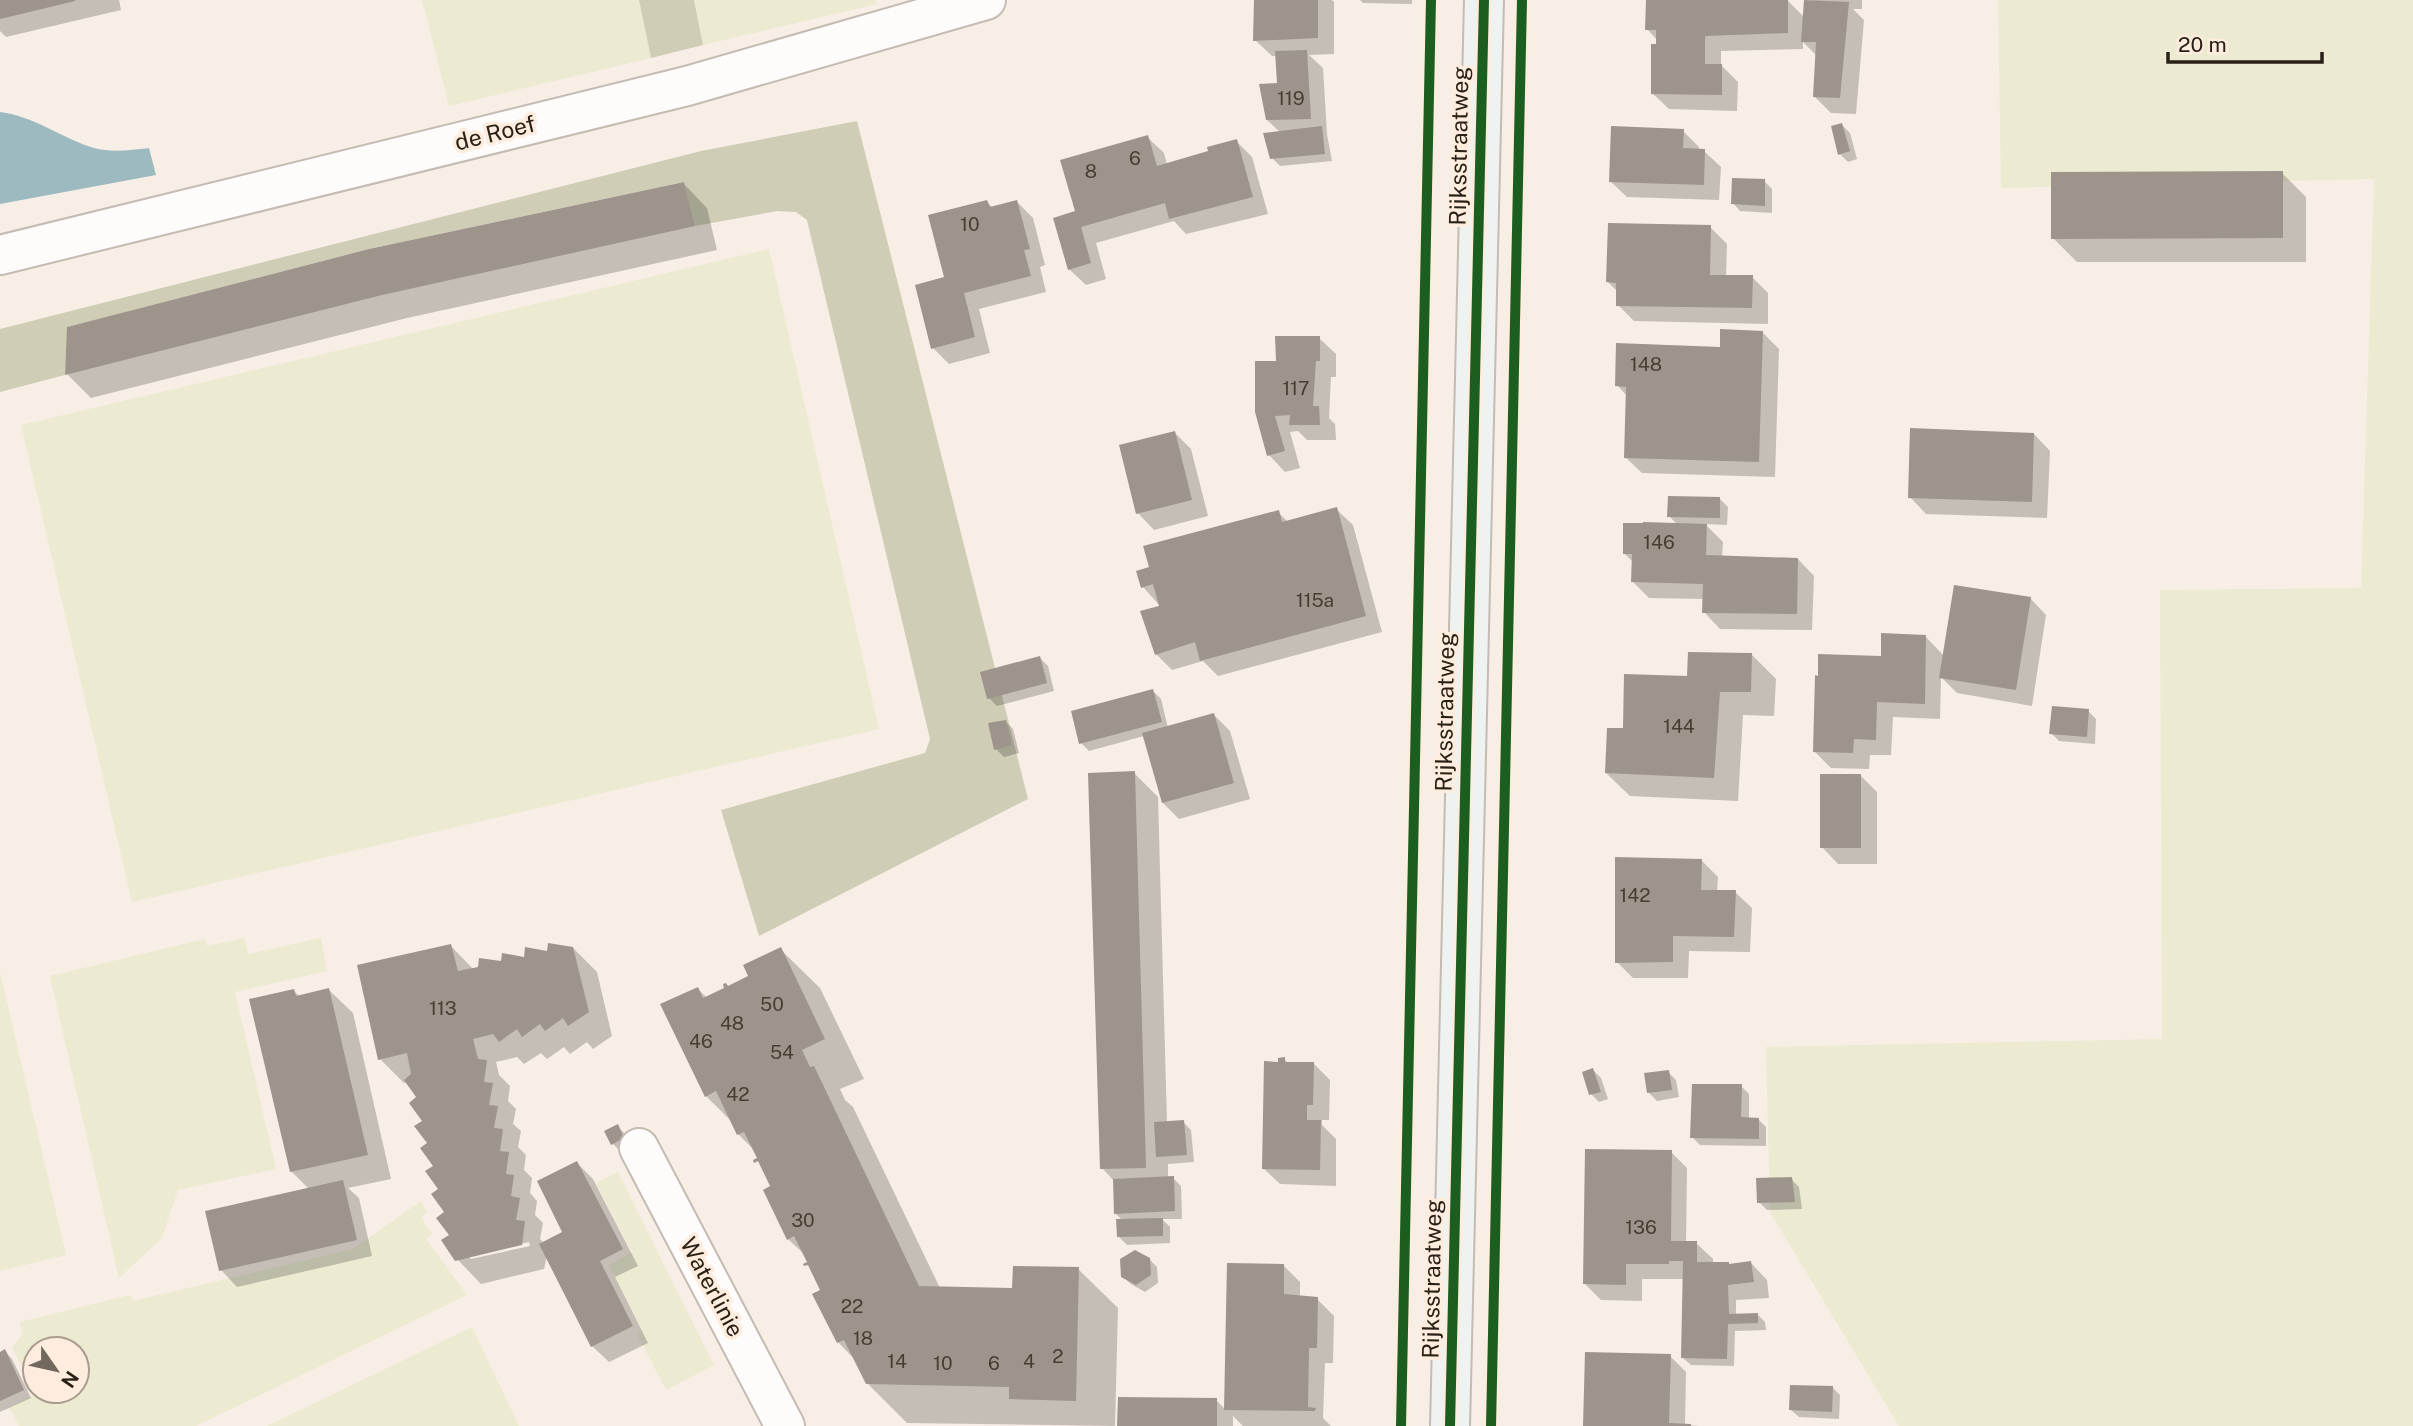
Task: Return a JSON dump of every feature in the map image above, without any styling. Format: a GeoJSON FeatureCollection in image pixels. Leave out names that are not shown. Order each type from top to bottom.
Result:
{"type":"FeatureCollection","features":[{"type":"Feature","properties":{"kind":"street","name":"de Roef"},"geometry":{"type":"LineString","coordinates":[[0,255],[687,86],[986,0]]}},
{"type":"Feature","properties":{"kind":"street","name":"Rijksstraatweg"},"geometry":{"type":"LineString","coordinates":[[1450,1426],[1484,0]]}},
{"type":"Feature","properties":{"kind":"street","name":"Waterlinie"},"geometry":{"type":"LineString","coordinates":[[639,1148],[785,1426]]}},
{"type":"Feature","properties":{"kind":"shaded area"},"geometry":{"type":"Polygon","coordinates":[[[422,0],[639,0],[651,58],[449,106],[422,0]]]}},
{"type":"Feature","properties":{"kind":"shaded area"},"geometry":{"type":"Polygon","coordinates":[[[639,0],[694,0],[703,45],[651,58],[639,0]]]}},
{"type":"Feature","properties":{"kind":"shaded area"},"geometry":{"type":"Polygon","coordinates":[[[694,0],[876,0],[877,4],[703,45],[694,0]]]}},
{"type":"Feature","properties":{"kind":"shaded area"},"geometry":{"type":"Polygon","coordinates":[[[1998,0],[2413,0],[2413,1426],[1899,1426],[1770,1212],[1766,1047],[2162,1039],[2160,590],[2361,588],[2374,179],[2001,188],[1998,0]]]}},
{"type":"Feature","properties":{"kind":"shaded area"},"geometry":{"type":"Polygon","coordinates":[[[857,121],[1028,799],[759,936],[721,810],[925,753],[930,739],[807,220],[796,212],[777,211],[695,226],[684,182],[369,249],[68,327],[65,375],[0,392],[0,329],[701,151],[857,121]]]}},
{"type":"Feature","properties":{"kind":"shaded area"},"geometry":{"type":"Polygon","coordinates":[[[769,249],[879,729],[132,902],[21,425],[769,249]]]}},
{"type":"Feature","properties":{"kind":"shaded area"},"geometry":{"type":"Polygon","coordinates":[[[244,938],[248,954],[321,938],[327,971],[235,992],[276,1169],[178,1190],[162,1238],[119,1278],[50,976],[205,939],[207,946],[244,938]]]}},
{"type":"Feature","properties":{"kind":"shaded area"},"geometry":{"type":"Polygon","coordinates":[[[0,972],[66,1255],[0,1271],[0,972]]]}},
{"type":"Feature","properties":{"kind":"shaded area"},"geometry":{"type":"Polygon","coordinates":[[[618,1172],[714,1365],[666,1390],[637,1334],[642,1330],[609,1265],[632,1252],[596,1183],[618,1172]]]}},
{"type":"Feature","properties":{"kind":"shaded area"},"geometry":{"type":"Polygon","coordinates":[[[421,1201],[427,1211],[421,1218],[432,1234],[426,1239],[467,1295],[196,1426],[19,1426],[9,1407],[21,1401],[21,1405],[91,1405],[91,1335],[22,1335],[20,1322],[130,1295],[133,1301],[353,1249],[421,1201]]]}},
{"type":"Feature","properties":{"kind":"shaded area"},"geometry":{"type":"Polygon","coordinates":[[[472,1327],[519,1426],[267,1426],[472,1327]]]}},
{"type":"Feature","properties":{"kind":"shaded area"},"geometry":{"type":"Polygon","coordinates":[[[21,1336],[21,1365],[12,1347],[21,1336]]]}},
{"type":"Feature","properties":{"kind":"water"},"geometry":{"type":"Polygon","coordinates":[[[0,112],[24,118],[101,150],[149,148],[156,175],[0,204],[0,112]]]}},
{"type":"Feature","properties":{"kind":"building"},"geometry":{"type":"Polygon","coordinates":[[[0,0],[75,0],[75,1],[0,19],[0,0]]]}},
{"type":"Feature","properties":{"kind":"building"},"geometry":{"type":"Polygon","coordinates":[[[1254,0],[1318,0],[1318,38],[1253,41],[1254,0]]]}},
{"type":"Feature","properties":{"kind":"building"},"geometry":{"type":"Polygon","coordinates":[[[1646,0],[1788,0],[1788,33],[1705,36],[1705,64],[1722,64],[1722,95],[1651,94],[1651,44],[1656,44],[1656,30],[1645,30],[1646,0]]]}},
{"type":"Feature","properties":{"kind":"building"},"geometry":{"type":"Polygon","coordinates":[[[1804,0],[1849,2],[1840,98],[1813,97],[1816,42],[1801,42],[1804,0]]]}},
{"type":"Feature","properties":{"kind":"building"},"geometry":{"type":"Polygon","coordinates":[[[1307,50],[1311,119],[1266,120],[1259,84],[1277,83],[1275,51],[1307,50]]]}},
{"type":"Feature","properties":{"kind":"building"},"geometry":{"type":"Polygon","coordinates":[[[1842,123],[1850,151],[1838,155],[1831,126],[1842,123]]]}},
{"type":"Feature","properties":{"kind":"building"},"geometry":{"type":"Polygon","coordinates":[[[1322,126],[1325,154],[1270,159],[1263,133],[1322,126]]]}},
{"type":"Feature","properties":{"kind":"building"},"geometry":{"type":"Polygon","coordinates":[[[1611,126],[1684,129],[1683,148],[1705,149],[1704,185],[1609,182],[1611,126]]]}},
{"type":"Feature","properties":{"kind":"building"},"geometry":{"type":"Polygon","coordinates":[[[1148,135],[1157,166],[1237,139],[1253,197],[1169,219],[1165,203],[1081,227],[1091,263],[1068,270],[1053,218],[1075,211],[1060,160],[1148,135]]]}},
{"type":"Feature","properties":{"kind":"building"},"geometry":{"type":"Polygon","coordinates":[[[2283,171],[2283,238],[2051,239],[2051,172],[2283,171]]]}},
{"type":"Feature","properties":{"kind":"building"},"geometry":{"type":"Polygon","coordinates":[[[1732,178],[1765,179],[1765,206],[1731,204],[1732,178]]]}},
{"type":"Feature","properties":{"kind":"building"},"geometry":{"type":"Polygon","coordinates":[[[684,182],[695,226],[382,295],[65,375],[67,327],[369,249],[684,182]]]}},
{"type":"Feature","properties":{"kind":"building"},"geometry":{"type":"Polygon","coordinates":[[[987,200],[990,207],[1017,200],[1030,249],[1024,250],[1031,276],[964,293],[975,337],[931,349],[915,285],[944,277],[928,215],[987,200]]]}},
{"type":"Feature","properties":{"kind":"building"},"geometry":{"type":"Polygon","coordinates":[[[1608,223],[1711,225],[1710,275],[1753,275],[1752,308],[1616,306],[1616,283],[1606,282],[1608,223]]]}},
{"type":"Feature","properties":{"kind":"building"},"geometry":{"type":"Polygon","coordinates":[[[1720,329],[1763,331],[1759,462],[1624,458],[1626,387],[1615,386],[1616,343],[1720,347],[1720,329]]]}},
{"type":"Feature","properties":{"kind":"building"},"geometry":{"type":"Polygon","coordinates":[[[1275,336],[1320,336],[1320,361],[1316,361],[1313,406],[1319,406],[1320,425],[1289,425],[1290,415],[1275,416],[1285,451],[1267,456],[1255,412],[1255,361],[1276,361],[1275,336]]]}},
{"type":"Feature","properties":{"kind":"building"},"geometry":{"type":"Polygon","coordinates":[[[1910,428],[2034,433],[2032,502],[1908,498],[1910,428]]]}},
{"type":"Feature","properties":{"kind":"building"},"geometry":{"type":"Polygon","coordinates":[[[1175,431],[1192,500],[1136,514],[1119,445],[1175,431]]]}},
{"type":"Feature","properties":{"kind":"building"},"geometry":{"type":"Polygon","coordinates":[[[1668,496],[1720,497],[1720,518],[1667,517],[1668,496]]]}},
{"type":"Feature","properties":{"kind":"building"},"geometry":{"type":"Polygon","coordinates":[[[1337,507],[1366,616],[1200,661],[1195,642],[1155,655],[1140,611],[1159,606],[1153,584],[1141,588],[1136,571],[1149,567],[1143,546],[1279,510],[1282,522],[1337,507]]]}},
{"type":"Feature","properties":{"kind":"building"},"geometry":{"type":"Polygon","coordinates":[[[1623,523],[1707,524],[1706,555],[1798,558],[1797,614],[1702,613],[1703,584],[1631,582],[1632,554],[1623,554],[1623,523]]]}},
{"type":"Feature","properties":{"kind":"building"},"geometry":{"type":"Polygon","coordinates":[[[1954,585],[2031,597],[2016,690],[1939,678],[1954,585]]]}},
{"type":"Feature","properties":{"kind":"building"},"geometry":{"type":"Polygon","coordinates":[[[1881,633],[1926,635],[1925,704],[1877,702],[1876,740],[1854,739],[1853,753],[1813,752],[1818,654],[1881,656],[1881,633]]]}},
{"type":"Feature","properties":{"kind":"building"},"geometry":{"type":"Polygon","coordinates":[[[1688,652],[1752,653],[1751,692],[1720,692],[1714,778],[1605,773],[1607,728],[1623,728],[1624,674],[1687,676],[1688,652]]]}},
{"type":"Feature","properties":{"kind":"building"},"geometry":{"type":"Polygon","coordinates":[[[1040,656],[1047,683],[987,699],[980,672],[1040,656]]]}},
{"type":"Feature","properties":{"kind":"building"},"geometry":{"type":"Polygon","coordinates":[[[1153,689],[1162,722],[1079,744],[1071,711],[1153,689]]]}},
{"type":"Feature","properties":{"kind":"building"},"geometry":{"type":"Polygon","coordinates":[[[2052,706],[2089,709],[2087,737],[2049,734],[2052,706]]]}},
{"type":"Feature","properties":{"kind":"building"},"geometry":{"type":"Polygon","coordinates":[[[1214,713],[1234,783],[1162,803],[1142,733],[1214,713]]]}},
{"type":"Feature","properties":{"kind":"building"},"geometry":{"type":"Polygon","coordinates":[[[1006,720],[1012,745],[994,750],[988,723],[1006,720]]]}},
{"type":"Feature","properties":{"kind":"building"},"geometry":{"type":"Polygon","coordinates":[[[1135,771],[1146,1168],[1100,1169],[1088,773],[1135,771]]]}},
{"type":"Feature","properties":{"kind":"building"},"geometry":{"type":"Polygon","coordinates":[[[1820,774],[1861,774],[1861,848],[1820,848],[1820,774]]]}},
{"type":"Feature","properties":{"kind":"building"},"geometry":{"type":"Polygon","coordinates":[[[1615,857],[1702,859],[1701,890],[1736,890],[1734,937],[1673,936],[1673,962],[1615,963],[1615,857]]]}},
{"type":"Feature","properties":{"kind":"building"},"geometry":{"type":"Polygon","coordinates":[[[548,943],[573,947],[589,1012],[568,1026],[563,1018],[545,1031],[540,1024],[522,1037],[517,1029],[499,1042],[493,1034],[473,1039],[478,1059],[487,1060],[484,1082],[493,1083],[489,1105],[498,1106],[494,1128],[503,1129],[500,1151],[509,1152],[506,1174],[514,1175],[511,1196],[520,1198],[516,1220],[525,1221],[522,1245],[455,1261],[441,1240],[449,1235],[436,1218],[444,1212],[431,1194],[438,1189],[425,1171],[433,1166],[420,1148],[427,1143],[414,1126],[422,1121],[409,1103],[416,1097],[404,1080],[411,1074],[407,1053],[378,1060],[357,965],[451,944],[458,971],[478,967],[479,958],[501,961],[502,953],[524,957],[525,947],[547,951],[548,943]]]}},
{"type":"Feature","properties":{"kind":"building"},"geometry":{"type":"Polygon","coordinates":[[[781,947],[825,1039],[802,1050],[810,1067],[814,1066],[919,1286],[1012,1288],[1013,1266],[1079,1267],[1076,1401],[1009,1399],[1009,1387],[866,1384],[844,1340],[837,1343],[812,1294],[820,1290],[808,1265],[803,1264],[807,1262],[794,1236],[787,1240],[763,1190],[770,1186],[758,1161],[754,1163],[753,1160],[757,1158],[744,1132],[737,1135],[716,1091],[705,1097],[660,1004],[698,987],[703,998],[724,988],[723,984],[728,986],[748,976],[743,965],[781,947]]]}},
{"type":"Feature","properties":{"kind":"building"},"geometry":{"type":"Polygon","coordinates":[[[329,988],[368,1155],[290,1172],[249,999],[294,989],[296,996],[329,988]]]}},
{"type":"Feature","properties":{"kind":"building"},"geometry":{"type":"Polygon","coordinates":[[[1285,1057],[1285,1062],[1314,1062],[1313,1105],[1307,1105],[1307,1120],[1321,1120],[1320,1170],[1262,1169],[1264,1061],[1278,1062],[1278,1058],[1285,1057]]]}},
{"type":"Feature","properties":{"kind":"building"},"geometry":{"type":"Polygon","coordinates":[[[1593,1068],[1601,1092],[1589,1095],[1582,1072],[1593,1068]]]}},
{"type":"Feature","properties":{"kind":"building"},"geometry":{"type":"Polygon","coordinates":[[[1669,1070],[1672,1090],[1647,1093],[1644,1073],[1669,1070]]]}},
{"type":"Feature","properties":{"kind":"building"},"geometry":{"type":"Polygon","coordinates":[[[1692,1084],[1742,1084],[1741,1117],[1759,1118],[1759,1139],[1690,1138],[1692,1084]]]}},
{"type":"Feature","properties":{"kind":"building"},"geometry":{"type":"Polygon","coordinates":[[[1184,1120],[1187,1155],[1156,1157],[1154,1122],[1184,1120]]]}},
{"type":"Feature","properties":{"kind":"building"},"geometry":{"type":"Polygon","coordinates":[[[618,1124],[624,1138],[611,1145],[604,1131],[618,1124]]]}},
{"type":"Feature","properties":{"kind":"building"},"geometry":{"type":"Polygon","coordinates":[[[1585,1149],[1672,1150],[1671,1241],[1697,1241],[1697,1262],[1729,1264],[1751,1261],[1754,1282],[1728,1285],[1729,1314],[1758,1313],[1758,1323],[1728,1324],[1727,1359],[1681,1358],[1683,1261],[1669,1261],[1669,1264],[1626,1264],[1626,1285],[1583,1284],[1585,1149]]]}},
{"type":"Feature","properties":{"kind":"building"},"geometry":{"type":"Polygon","coordinates":[[[577,1161],[623,1249],[600,1261],[633,1326],[591,1347],[539,1244],[562,1232],[537,1181],[577,1161]]]}},
{"type":"Feature","properties":{"kind":"building"},"geometry":{"type":"Polygon","coordinates":[[[1174,1176],[1175,1211],[1114,1214],[1113,1179],[1174,1176]]]}},
{"type":"Feature","properties":{"kind":"building"},"geometry":{"type":"Polygon","coordinates":[[[1792,1177],[1795,1202],[1757,1203],[1756,1178],[1792,1177]]]}},
{"type":"Feature","properties":{"kind":"building"},"geometry":{"type":"Polygon","coordinates":[[[343,1180],[357,1240],[219,1271],[205,1211],[343,1180]]]}},
{"type":"Feature","properties":{"kind":"building"},"geometry":{"type":"Polygon","coordinates":[[[1163,1218],[1163,1236],[1117,1237],[1116,1219],[1163,1218]]]}},
{"type":"Feature","properties":{"kind":"building"},"geometry":{"type":"Polygon","coordinates":[[[1135,1250],[1150,1258],[1151,1275],[1136,1285],[1121,1277],[1120,1259],[1135,1250]]]}},
{"type":"Feature","properties":{"kind":"building"},"geometry":{"type":"Polygon","coordinates":[[[1227,1263],[1284,1264],[1284,1294],[1318,1297],[1317,1348],[1309,1348],[1308,1407],[1316,1408],[1315,1411],[1224,1410],[1227,1263]]]}},
{"type":"Feature","properties":{"kind":"building"},"geometry":{"type":"Polygon","coordinates":[[[5,1349],[21,1384],[21,1391],[0,1401],[0,1352],[5,1349]]]}},
{"type":"Feature","properties":{"kind":"building"},"geometry":{"type":"Polygon","coordinates":[[[1585,1352],[1671,1354],[1669,1423],[1691,1426],[1583,1426],[1585,1352]]]}},
{"type":"Feature","properties":{"kind":"building"},"geometry":{"type":"Polygon","coordinates":[[[1790,1385],[1833,1386],[1832,1412],[1789,1410],[1790,1385]]]}},
{"type":"Feature","properties":{"kind":"building"},"geometry":{"type":"Polygon","coordinates":[[[1118,1397],[1217,1398],[1217,1426],[1117,1426],[1118,1397]]]}},
{"type":"Feature","properties":{"kind":"cycle path"},"geometry":{"type":"LineString","coordinates":[[1401,1426],[1431,0]]}},
{"type":"Feature","properties":{"kind":"cycle path"},"geometry":{"type":"LineString","coordinates":[[1450,1426],[1484,0]]}},
{"type":"Feature","properties":{"kind":"cycle path"},"geometry":{"type":"LineString","coordinates":[[1491,1426],[1522,0]]}}]}
